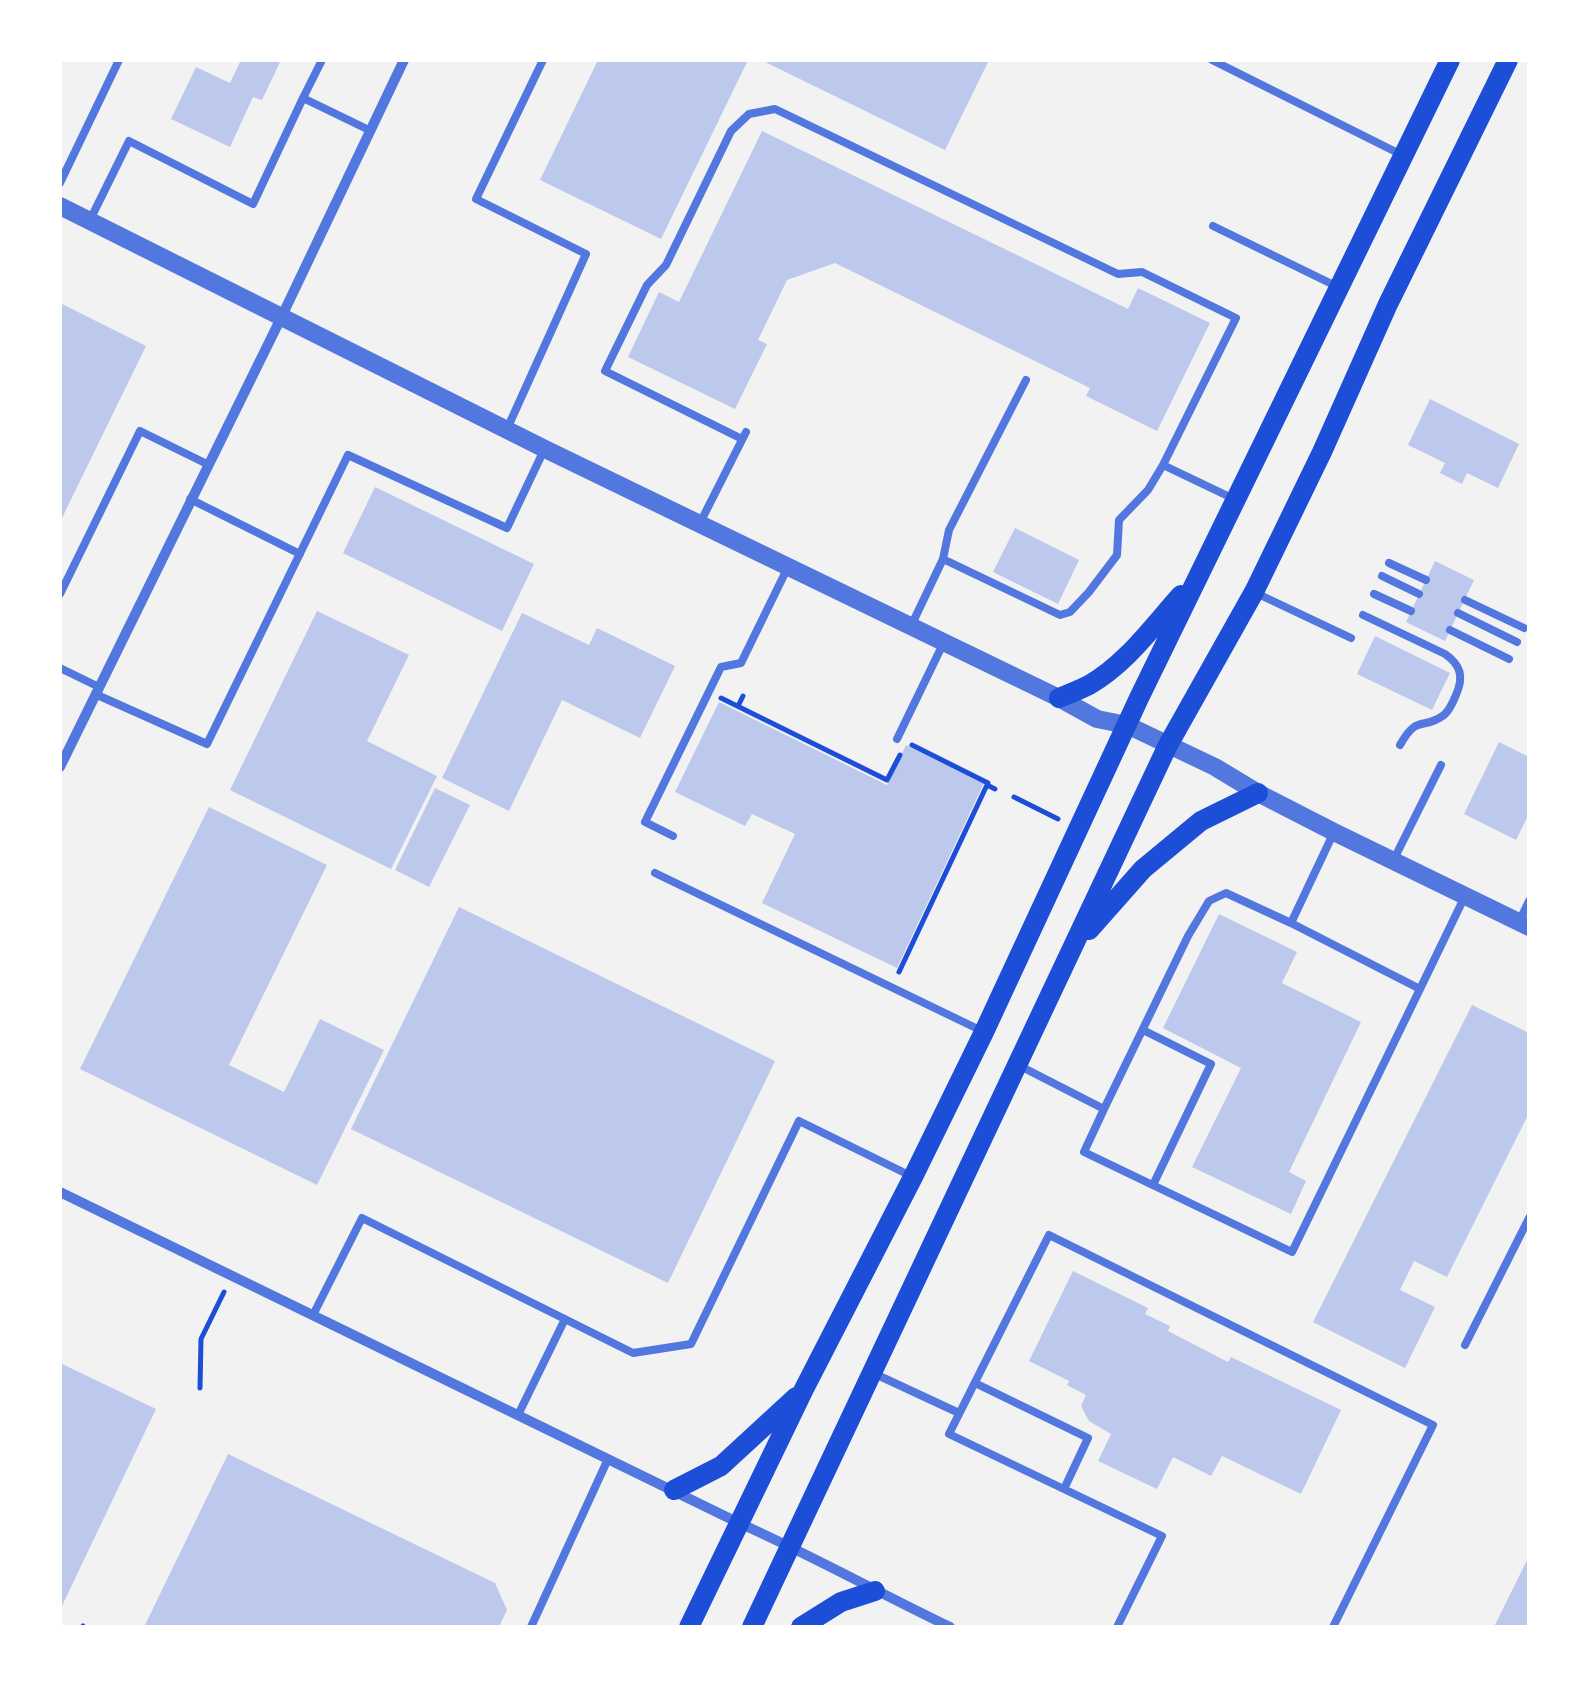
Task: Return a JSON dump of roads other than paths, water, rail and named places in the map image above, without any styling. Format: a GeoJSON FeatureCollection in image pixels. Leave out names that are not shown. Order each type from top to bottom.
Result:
{"type":"FeatureCollection","features":[{"type":"Feature","properties":{"kind":"main road"},"geometry":{"type":"LineString","coordinates":[[688,1627],[804,1389],[914,1177],[1199,574],[1450,60]]}},
{"type":"Feature","properties":{"kind":"main road"},"geometry":{"type":"LineString","coordinates":[[752,1627],[1168,746],[1254,592],[1388,304],[1508,60]]}},
{"type":"Feature","properties":{"kind":"main road"},"geometry":{"type":"LineString","coordinates":[[1059,698],[1110,671],[1199,574]]}},
{"type":"Feature","properties":{"kind":"main road"},"geometry":{"type":"LineString","coordinates":[[1072,950],[1158,856],[1200,821],[1258,793]]}},
{"type":"Feature","properties":{"kind":"main road"},"geometry":{"type":"LineString","coordinates":[[674,1490],[721,1466],[804,1389]]}},
{"type":"Feature","properties":{"kind":"main road"},"geometry":{"type":"LineString","coordinates":[[800,1627],[841,1602],[874,1591]]}},
{"type":"Feature","properties":{"kind":"street"},"geometry":{"type":"LineString","coordinates":[[61,761],[404,60]]}},
{"type":"Feature","properties":{"kind":"street"},"geometry":{"type":"LineString","coordinates":[[60,206],[1097,720],[1127,725],[1215,767],[1334,832],[1524,924]]}},
{"type":"Feature","properties":{"kind":"street"},"geometry":{"type":"LineString","coordinates":[[60,1192],[950,1627]]}},
{"type":"Feature","properties":{"kind":"lane"},"geometry":{"type":"LineString","coordinates":[[60,183],[119,60]]}},
{"type":"Feature","properties":{"kind":"lane"},"geometry":{"type":"LineString","coordinates":[[90,220],[129,141],[252,204],[322,60]]}},
{"type":"Feature","properties":{"kind":"lane"},"geometry":{"type":"LineString","coordinates":[[507,429],[586,254],[476,199],[543,60]]}},
{"type":"Feature","properties":{"kind":"lane"},"geometry":{"type":"LineString","coordinates":[[1212,60],[1404,156]]}},
{"type":"Feature","properties":{"kind":"lane"},"geometry":{"type":"LineString","coordinates":[[303,98],[369,130]]}},
{"type":"Feature","properties":{"kind":"lane"},"geometry":{"type":"LineString","coordinates":[[700,523],[744,436],[606,371],[648,285],[666,264],[730,130],[749,114],[775,109],[1118,274],[1142,272],[1236,318],[1163,466],[1148,490],[1119,520],[1117,554],[1070,612],[1060,614],[944,559]]}},
{"type":"Feature","properties":{"kind":"lane"},"geometry":{"type":"LineString","coordinates":[[1213,226],[1338,287]]}},
{"type":"Feature","properties":{"kind":"lane"},"geometry":{"type":"LineString","coordinates":[[911,626],[944,559],[949,530],[1026,380]]}},
{"type":"Feature","properties":{"kind":"lane"},"geometry":{"type":"LineString","coordinates":[[60,594],[140,431],[207,464]]}},
{"type":"Feature","properties":{"kind":"lane"},"geometry":{"type":"LineString","coordinates":[[60,668],[97,691],[207,744],[348,455],[508,528],[545,448]]}},
{"type":"Feature","properties":{"kind":"lane"},"geometry":{"type":"LineString","coordinates":[[1163,466],[1236,500]]}},
{"type":"Feature","properties":{"kind":"lane"},"geometry":{"type":"LineString","coordinates":[[190,499],[300,554]]}},
{"type":"Feature","properties":{"kind":"lane"},"geometry":{"type":"LineString","coordinates":[[1389,562],[1426,580]]}},
{"type":"Feature","properties":{"kind":"lane"},"geometry":{"type":"LineString","coordinates":[[673,836],[645,822],[721,667],[741,663],[788,567]]}},
{"type":"Feature","properties":{"kind":"lane"},"geometry":{"type":"LineString","coordinates":[[1382,576],[1419,594]]}},
{"type":"Feature","properties":{"kind":"lane"},"geometry":{"type":"LineString","coordinates":[[1254,592],[1351,638]]}},
{"type":"Feature","properties":{"kind":"lane"},"geometry":{"type":"LineString","coordinates":[[1374,594],[1411,611]]}},
{"type":"Feature","properties":{"kind":"lane"},"geometry":{"type":"LineString","coordinates":[[1465,600],[1524,628]]}},
{"type":"Feature","properties":{"kind":"lane"},"geometry":{"type":"LineString","coordinates":[[1458,613],[1517,642]]}},
{"type":"Feature","properties":{"kind":"lane"},"geometry":{"type":"LineString","coordinates":[[1363,615],[1446,654],[1462,674],[1450,708],[1443,716],[1409,728],[1400,745]]}},
{"type":"Feature","properties":{"kind":"lane"},"geometry":{"type":"LineString","coordinates":[[1450,630],[1508,658]]}},
{"type":"Feature","properties":{"kind":"lane"},"geometry":{"type":"LineString","coordinates":[[897,739],[944,642]]}},
{"type":"Feature","properties":{"kind":"lane"},"geometry":{"type":"LineString","coordinates":[[1393,860],[1441,765]]}},
{"type":"Feature","properties":{"kind":"lane"},"geometry":{"type":"LineString","coordinates":[[1290,923],[1334,832]]}},
{"type":"Feature","properties":{"kind":"lane"},"geometry":{"type":"LineString","coordinates":[[655,873],[984,1032]]}},
{"type":"Feature","properties":{"kind":"lane"},"geometry":{"type":"LineString","coordinates":[[1420,989],[1226,892],[1209,901],[1188,936],[1084,1152],[1292,1252],[1466,896]]}},
{"type":"Feature","properties":{"kind":"lane"},"geometry":{"type":"LineString","coordinates":[[1524,924],[1529,901]]}},
{"type":"Feature","properties":{"kind":"lane"},"geometry":{"type":"LineString","coordinates":[[1142,1030],[1212,1064],[1153,1185]]}},
{"type":"Feature","properties":{"kind":"lane"},"geometry":{"type":"LineString","coordinates":[[1018,1065],[1104,1109]]}},
{"type":"Feature","properties":{"kind":"lane"},"geometry":{"type":"LineString","coordinates":[[313,1315],[362,1218],[633,1352],[691,1344],[799,1121],[914,1177]]}},
{"type":"Feature","properties":{"kind":"lane"},"geometry":{"type":"LineString","coordinates":[[1464,1344],[1529,1218]]}},
{"type":"Feature","properties":{"kind":"lane"},"geometry":{"type":"LineString","coordinates":[[1117,1627],[1162,1536],[949,1434],[1049,1235],[1432,1426],[1334,1627]]}},
{"type":"Feature","properties":{"kind":"lane"},"geometry":{"type":"LineString","coordinates":[[518,1415],[565,1319]]}},
{"type":"Feature","properties":{"kind":"lane"},"geometry":{"type":"LineString","coordinates":[[871,1372],[960,1413]]}},
{"type":"Feature","properties":{"kind":"lane"},"geometry":{"type":"LineString","coordinates":[[975,1383],[1088,1438],[1064,1488]]}},
{"type":"Feature","properties":{"kind":"lane"},"geometry":{"type":"LineString","coordinates":[[531,1627],[608,1459]]}}]}
